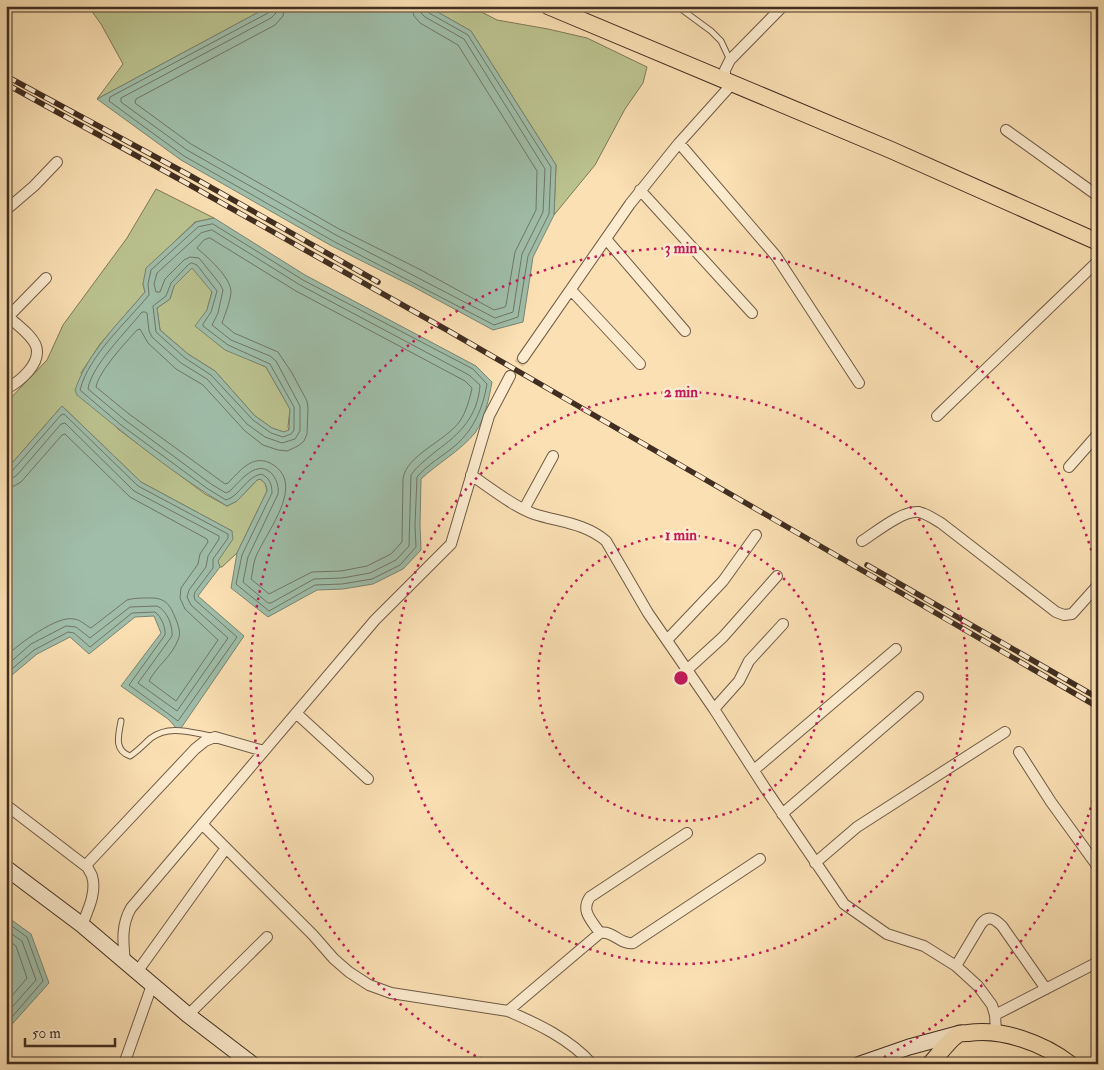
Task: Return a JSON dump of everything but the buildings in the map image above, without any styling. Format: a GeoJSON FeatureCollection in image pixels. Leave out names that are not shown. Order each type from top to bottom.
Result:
{"type":"FeatureCollection","features":[{"type":"Feature","properties":{"kind":"main road"},"geometry":{"type":"LineString","coordinates":[[548,6],[891,150],[1098,242]]}},
{"type":"Feature","properties":{"kind":"main road"},"geometry":{"type":"LineString","coordinates":[[6,868],[82,924],[188,1015],[252,1064]]}},
{"type":"Feature","properties":{"kind":"main road"},"geometry":{"type":"LineString","coordinates":[[860,1064],[909,1047],[957,1034],[996,1032],[1021,1038],[1063,1058],[1070,1064]]}},
{"type":"Feature","properties":{"kind":"main road"},"geometry":{"type":"LineString","coordinates":[[930,1064],[957,1034]]}},
{"type":"Feature","properties":{"kind":"street"},"geometry":{"type":"LineString","coordinates":[[523,358],[640,190],[728,82],[725,70],[730,60],[783,6]]}},
{"type":"Feature","properties":{"kind":"street"},"geometry":{"type":"LineString","coordinates":[[1006,130],[1098,196]]}},
{"type":"Feature","properties":{"kind":"street"},"geometry":{"type":"LineString","coordinates":[[679,143],[776,256],[860,383]]}},
{"type":"Feature","properties":{"kind":"street"},"geometry":{"type":"LineString","coordinates":[[6,210],[58,162]]}},
{"type":"Feature","properties":{"kind":"street"},"geometry":{"type":"LineString","coordinates":[[640,190],[752,313]]}},
{"type":"Feature","properties":{"kind":"street"},"geometry":{"type":"LineString","coordinates":[[606,239],[685,331]]}},
{"type":"Feature","properties":{"kind":"street"},"geometry":{"type":"LineString","coordinates":[[937,416],[1098,261]]}},
{"type":"Feature","properties":{"kind":"street"},"geometry":{"type":"LineString","coordinates":[[6,389],[30,371],[36,354],[36,346],[29,336],[8,318],[46,278]]}},
{"type":"Feature","properties":{"kind":"street"},"geometry":{"type":"LineString","coordinates":[[572,290],[640,364]]}},
{"type":"Feature","properties":{"kind":"street"},"geometry":{"type":"LineString","coordinates":[[125,962],[123,939],[126,917],[140,897],[375,620],[451,544],[489,416],[510,376]]}},
{"type":"Feature","properties":{"kind":"street"},"geometry":{"type":"LineString","coordinates":[[1069,466],[1098,434]]}},
{"type":"Feature","properties":{"kind":"street"},"geometry":{"type":"LineString","coordinates":[[524,509],[554,456]]}},
{"type":"Feature","properties":{"kind":"street"},"geometry":{"type":"LineString","coordinates":[[471,475],[524,509],[535,514],[588,528],[606,541],[634,590],[714,708],[782,814],[844,904],[887,934],[924,946],[956,966],[986,996],[992,1005],[995,1015],[996,1032]]}},
{"type":"Feature","properties":{"kind":"street"},"geometry":{"type":"LineString","coordinates":[[862,541],[905,514],[918,512],[928,515],[941,524],[1056,612],[1064,615],[1072,614],[1098,585]]}},
{"type":"Feature","properties":{"kind":"street"},"geometry":{"type":"LineString","coordinates":[[667,640],[723,581],[756,535]]}},
{"type":"Feature","properties":{"kind":"street"},"geometry":{"type":"LineString","coordinates":[[688,670],[723,637],[777,576]]}},
{"type":"Feature","properties":{"kind":"street"},"geometry":{"type":"LineString","coordinates":[[714,708],[739,680],[749,661],[783,624]]}},
{"type":"Feature","properties":{"kind":"street"},"geometry":{"type":"LineString","coordinates":[[754,770],[896,649]]}},
{"type":"Feature","properties":{"kind":"street"},"geometry":{"type":"LineString","coordinates":[[782,814],[918,697]]}},
{"type":"Feature","properties":{"kind":"street"},"geometry":{"type":"LineString","coordinates":[[296,713],[368,779]]}},
{"type":"Feature","properties":{"kind":"street"},"geometry":{"type":"LineString","coordinates":[[815,863],[857,827],[1005,732]]}},
{"type":"Feature","properties":{"kind":"street"},"geometry":{"type":"LineString","coordinates":[[86,867],[90,860],[195,749],[205,741],[215,737],[264,751]]}},
{"type":"Feature","properties":{"kind":"street"},"geometry":{"type":"LineString","coordinates":[[1019,752],[1051,802],[1098,867]]}},
{"type":"Feature","properties":{"kind":"street"},"geometry":{"type":"LineString","coordinates":[[6,805],[86,867],[92,877],[91,903],[82,924]]}},
{"type":"Feature","properties":{"kind":"street"},"geometry":{"type":"LineString","coordinates":[[202,824],[313,935],[334,959],[369,985],[391,993],[508,1011],[525,1018],[570,1043],[592,1064]]}},
{"type":"Feature","properties":{"kind":"street"},"geometry":{"type":"LineString","coordinates":[[600,933],[585,911],[585,903],[590,897],[687,832]]}},
{"type":"Feature","properties":{"kind":"street"},"geometry":{"type":"LineString","coordinates":[[137,972],[226,848]]}},
{"type":"Feature","properties":{"kind":"street"},"geometry":{"type":"LineString","coordinates":[[508,1011],[600,933],[611,933],[623,942],[633,943],[760,860]]}},
{"type":"Feature","properties":{"kind":"street"},"geometry":{"type":"LineString","coordinates":[[956,966],[980,924],[985,919],[991,918],[1002,926],[1046,989]]}},
{"type":"Feature","properties":{"kind":"street"},"geometry":{"type":"LineString","coordinates":[[188,1015],[267,937]]}},
{"type":"Feature","properties":{"kind":"street"},"geometry":{"type":"LineString","coordinates":[[995,1015],[1098,962]]}},
{"type":"Feature","properties":{"kind":"street"},"geometry":{"type":"LineString","coordinates":[[124,1064],[152,985]]}},
{"type":"Feature","properties":{"kind":"lane"},"geometry":{"type":"LineString","coordinates":[[677,6],[711,30],[721,41],[730,60]]}},
{"type":"Feature","properties":{"kind":"lane"},"geometry":{"type":"LineString","coordinates":[[121,721],[119,746],[123,754],[130,756],[152,738],[165,731],[173,730],[215,737]]}},
{"type":"Feature","properties":{"kind":"green space"},"geometry":{"type":"Polygon","coordinates":[[[88,6],[270,6],[97,99],[123,64],[101,24],[88,6]]]}},
{"type":"Feature","properties":{"kind":"green space"},"geometry":{"type":"Polygon","coordinates":[[[427,6],[470,6],[497,20],[587,38],[647,67],[643,83],[625,109],[595,165],[554,215],[556,165],[471,31],[427,6]]]}},
{"type":"Feature","properties":{"kind":"green space"},"geometry":{"type":"Polygon","coordinates":[[[156,189],[214,218],[195,222],[147,268],[143,284],[145,292],[100,344],[81,373],[118,429],[205,494],[227,506],[237,501],[257,480],[260,479],[265,483],[267,491],[237,553],[222,567],[217,564],[232,531],[141,482],[62,406],[6,470],[6,403],[47,360],[63,325],[127,238],[156,189]]]}},
{"type":"Feature","properties":{"kind":"green space"},"geometry":{"type":"Polygon","coordinates":[[[192,267],[212,291],[207,310],[246,358],[266,367],[290,409],[289,430],[284,432],[272,428],[255,416],[215,371],[188,354],[160,330],[157,308],[170,299],[174,286],[192,267]]]}},
{"type":"Feature","properties":{"kind":"water"},"geometry":{"type":"Polygon","coordinates":[[[270,6],[427,6],[471,31],[556,165],[554,215],[533,257],[523,322],[493,330],[412,286],[330,245],[181,160],[97,99],[270,6]]]}},
{"type":"Feature","properties":{"kind":"water"},"geometry":{"type":"Polygon","coordinates":[[[214,218],[305,275],[476,366],[492,382],[484,415],[475,433],[463,446],[421,479],[421,550],[403,569],[373,584],[343,589],[317,590],[268,617],[231,588],[237,553],[267,491],[264,483],[260,479],[257,480],[237,501],[227,506],[169,468],[77,395],[75,390],[96,350],[145,292],[143,284],[146,268],[196,222],[214,218]],[[192,268],[174,286],[170,299],[157,308],[160,330],[188,354],[215,371],[255,416],[272,428],[284,432],[289,430],[290,409],[266,367],[225,350],[195,326],[207,310],[212,292],[192,268]]]}},
{"type":"Feature","properties":{"kind":"water"},"geometry":{"type":"Polygon","coordinates":[[[62,406],[141,482],[232,531],[233,539],[218,561],[220,567],[198,596],[244,636],[179,731],[168,719],[121,686],[161,633],[154,616],[135,617],[89,654],[70,637],[37,654],[6,680],[6,470],[62,406]]]}},
{"type":"Feature","properties":{"kind":"water"},"geometry":{"type":"Polygon","coordinates":[[[6,916],[31,934],[49,983],[6,1031],[6,916]]]}},
{"type":"Feature","properties":{"kind":"tunnel"},"geometry":{"type":"LineString","coordinates":[[510,376],[523,358]]}},
{"type":"Feature","properties":{"kind":"railway"},"geometry":{"type":"LineString","coordinates":[[6,76],[189,175],[378,282]]}},
{"type":"Feature","properties":{"kind":"railway"},"geometry":{"type":"LineString","coordinates":[[6,84],[447,330],[1098,707]]}},
{"type":"Feature","properties":{"kind":"railway"},"geometry":{"type":"LineString","coordinates":[[867,565],[1098,698]]}}]}
